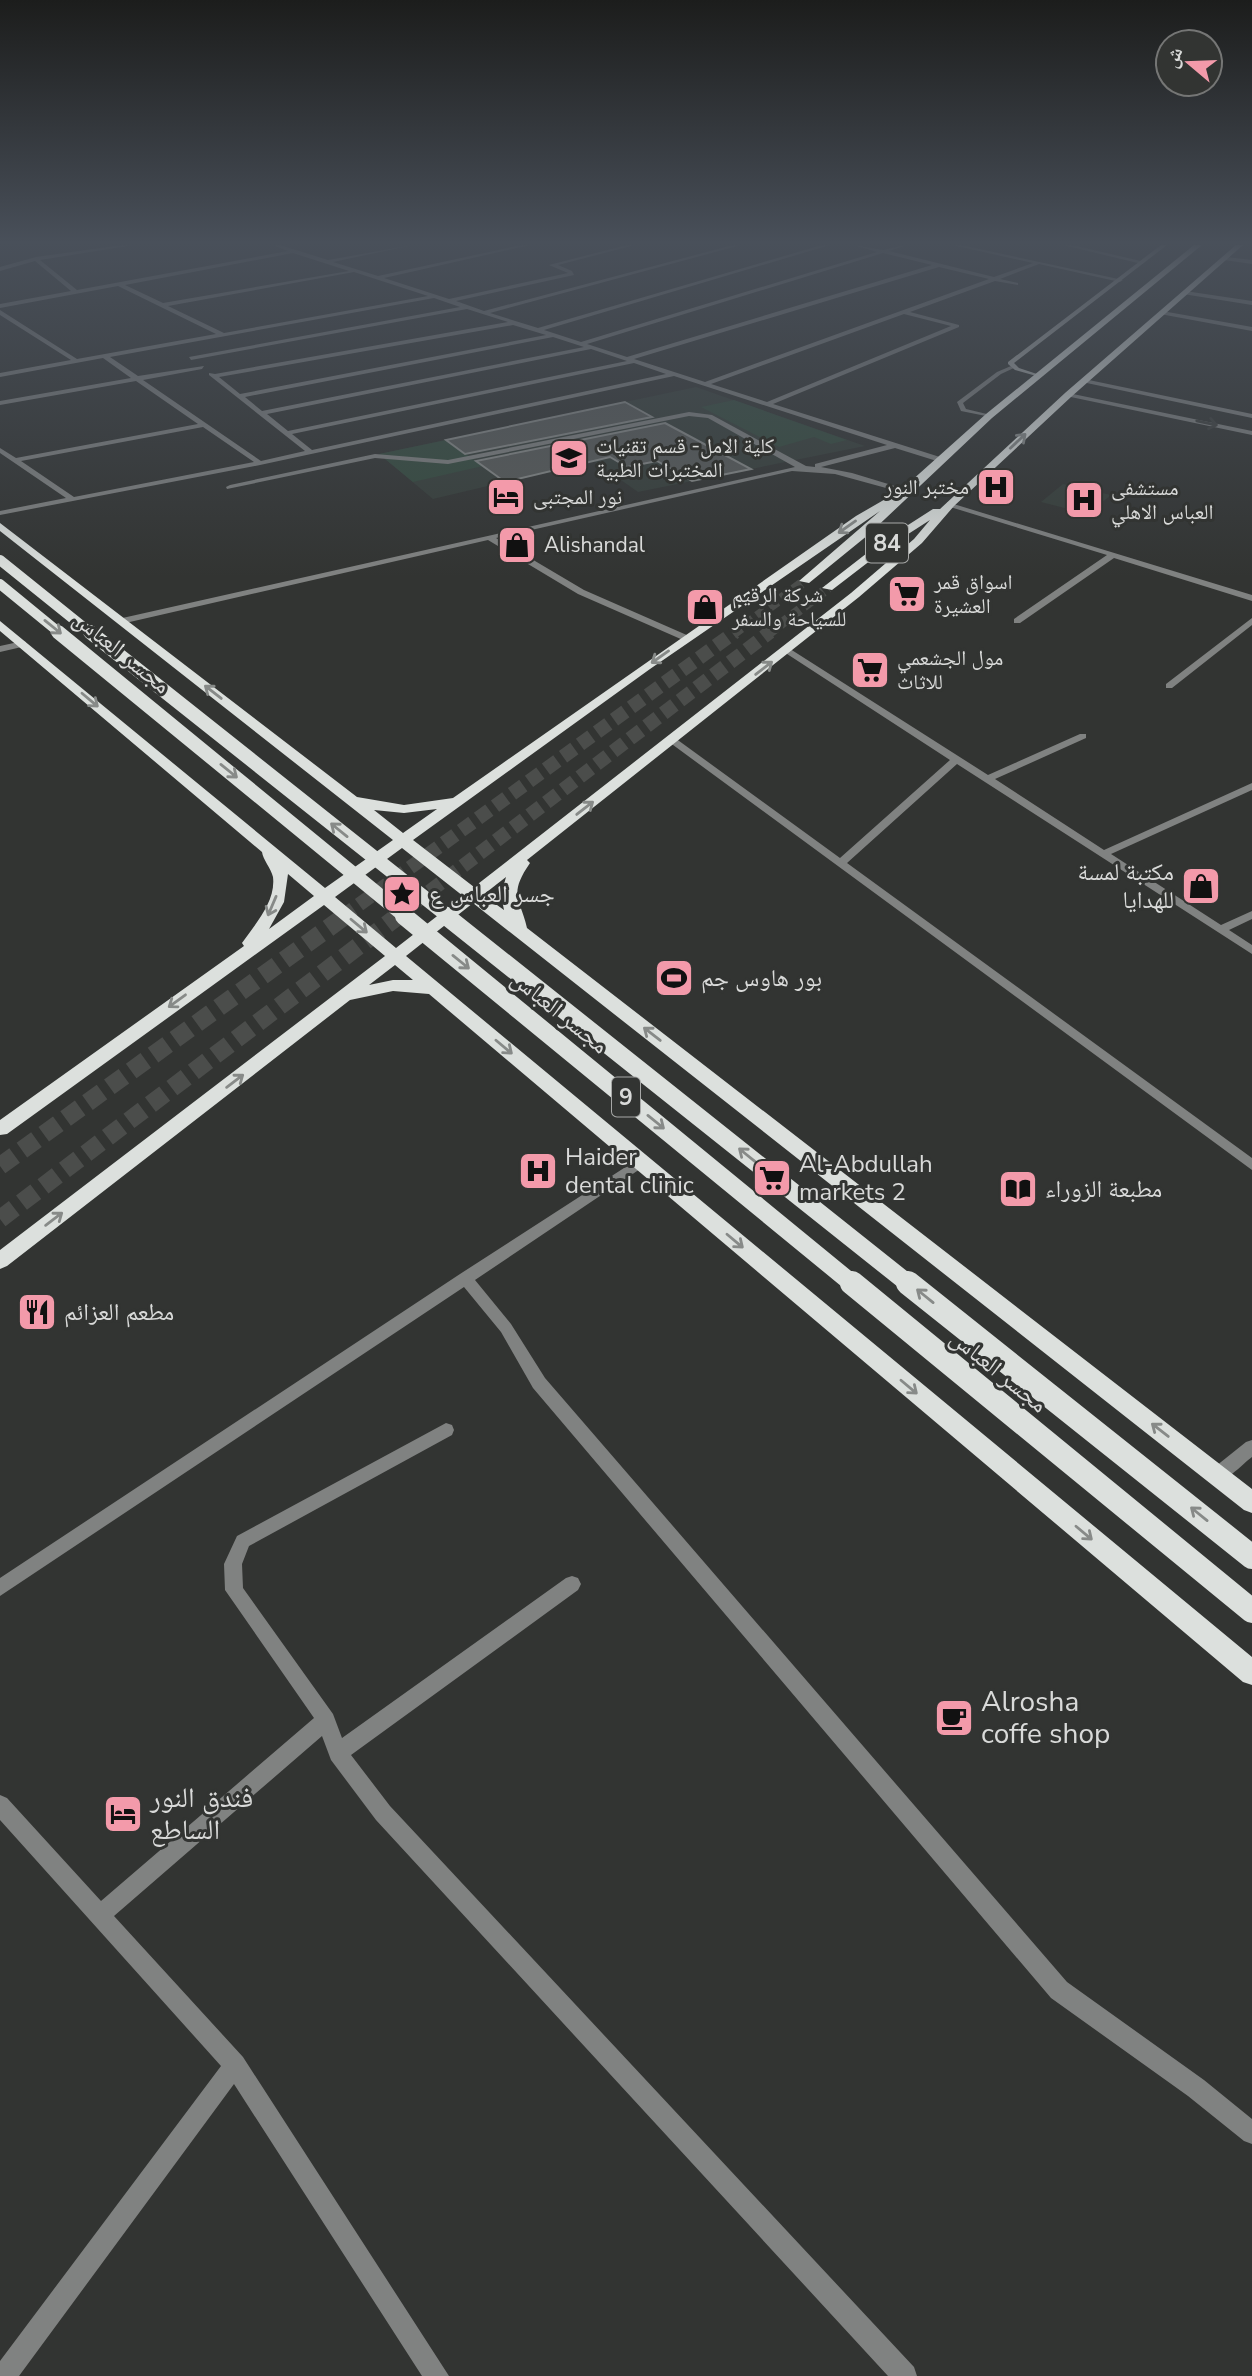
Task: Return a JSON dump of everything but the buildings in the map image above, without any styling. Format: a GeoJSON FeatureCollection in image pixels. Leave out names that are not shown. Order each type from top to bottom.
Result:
{"type":"FeatureCollection","features":[{"type":"Feature","properties":{"kind":"highway","name":"84"},"geometry":{"type":"LineString","coordinates":[[805,581],[864,533],[989,416],[1063,356]]}},
{"type":"Feature","properties":{"kind":"highway","name":"84"},"geometry":{"type":"LineString","coordinates":[[828,588],[892,540],[950,504],[1112,356]]}},
{"type":"Feature","properties":{"kind":"highway"},"geometry":{"type":"LineString","coordinates":[[0,1129],[686,638],[860,518],[905,492]]}},
{"type":"Feature","properties":{"kind":"highway"},"geometry":{"type":"LineString","coordinates":[[0,1261],[331,1007],[786,650],[892,565],[935,523],[950,504]]}},
{"type":"Feature","properties":{"kind":"highway"},"geometry":{"type":"LineString","coordinates":[[0,526],[1252,1503]]}},
{"type":"Feature","properties":{"kind":"highway","name":"مجسر العباس"},"geometry":{"type":"LineString","coordinates":[[0,560],[1252,1557]]}},
{"type":"Feature","properties":{"kind":"highway","name":"مجسر العباس"},"geometry":{"type":"LineString","coordinates":[[0,584],[1252,1611]]}},
{"type":"Feature","properties":{"kind":"highway"},"geometry":{"type":"LineString","coordinates":[[0,625],[1252,1673]]}},
{"type":"Feature","properties":{"kind":"highway"},"geometry":{"type":"LineString","coordinates":[[346,796],[368,805],[400,809],[435,806],[463,796]]}},
{"type":"Feature","properties":{"kind":"highway"},"geometry":{"type":"LineString","coordinates":[[233,961],[265,921],[279,887],[279,874],[262,844]]}},
{"type":"Feature","properties":{"kind":"highway"},"geometry":{"type":"LineString","coordinates":[[527,937],[510,913],[507,898],[517,869],[531,850]]}},
{"type":"Feature","properties":{"kind":"highway"},"geometry":{"type":"LineString","coordinates":[[331,1007],[390,985],[421,986],[436,991]]}},
{"type":"Feature","properties":{"kind":"main road"},"geometry":{"type":"LineString","coordinates":[[1019,356],[1012,361],[1013,367],[1038,376]]}},
{"type":"Feature","properties":{"kind":"street"},"geometry":{"type":"LineString","coordinates":[[68,356],[76,361]]}},
{"type":"Feature","properties":{"kind":"street"},"geometry":{"type":"LineString","coordinates":[[0,375],[104,356],[260,463]]}},
{"type":"Feature","properties":{"kind":"street"},"geometry":{"type":"LineString","coordinates":[[203,356],[191,358],[311,452]]}},
{"type":"Feature","properties":{"kind":"street"},"geometry":{"type":"LineString","coordinates":[[214,376],[329,356]]}},
{"type":"Feature","properties":{"kind":"street"},"geometry":{"type":"LineString","coordinates":[[239,396],[446,356]]}},
{"type":"Feature","properties":{"kind":"street"},"geometry":{"type":"LineString","coordinates":[[261,413],[552,356]]}},
{"type":"Feature","properties":{"kind":"street"},"geometry":{"type":"LineString","coordinates":[[618,356],[940,460]]}},
{"type":"Feature","properties":{"kind":"street"},"geometry":{"type":"LineString","coordinates":[[287,433],[644,356]]}},
{"type":"Feature","properties":{"kind":"street"},"geometry":{"type":"LineString","coordinates":[[705,384],[783,356]]}},
{"type":"Feature","properties":{"kind":"street"},"geometry":{"type":"LineString","coordinates":[[767,404],[884,356]]}},
{"type":"Feature","properties":{"kind":"street"},"geometry":{"type":"LineString","coordinates":[[0,403],[202,367]]}},
{"type":"Feature","properties":{"kind":"street"},"geometry":{"type":"LineString","coordinates":[[989,416],[963,410],[959,404],[999,373],[1013,367]]}},
{"type":"Feature","properties":{"kind":"street"},"geometry":{"type":"LineString","coordinates":[[0,513],[260,463],[675,374]]}},
{"type":"Feature","properties":{"kind":"street"},"geometry":{"type":"LineString","coordinates":[[1084,381],[1252,416]]}},
{"type":"Feature","properties":{"kind":"street"},"geometry":{"type":"LineString","coordinates":[[1068,395],[1252,433]]}},
{"type":"Feature","properties":{"kind":"street"},"geometry":{"type":"LineString","coordinates":[[230,486],[375,456],[448,462],[689,414],[710,416],[808,468],[839,472],[905,492]]}},
{"type":"Feature","properties":{"kind":"street"},"geometry":{"type":"LineString","coordinates":[[15,460],[204,425]]}},
{"type":"Feature","properties":{"kind":"street"},"geometry":{"type":"LineString","coordinates":[[121,621],[764,474],[808,468],[894,445]]}},
{"type":"Feature","properties":{"kind":"street"},"geometry":{"type":"LineString","coordinates":[[0,450],[72,499]]}},
{"type":"Feature","properties":{"kind":"street"},"geometry":{"type":"LineString","coordinates":[[950,504],[1252,598]]}},
{"type":"Feature","properties":{"kind":"street"},"geometry":{"type":"LineString","coordinates":[[488,537],[581,592],[686,638]]}},
{"type":"Feature","properties":{"kind":"street"},"geometry":{"type":"LineString","coordinates":[[1017,621],[1113,555]]}},
{"type":"Feature","properties":{"kind":"street"},"geometry":{"type":"LineString","coordinates":[[1169,685],[1252,621]]}},
{"type":"Feature","properties":{"kind":"street"},"geometry":{"type":"LineString","coordinates":[[0,649],[23,644]]}},
{"type":"Feature","properties":{"kind":"street"},"geometry":{"type":"LineString","coordinates":[[786,650],[1252,950]]}},
{"type":"Feature","properties":{"kind":"street"},"geometry":{"type":"LineString","coordinates":[[987,779],[1083,736]]}},
{"type":"Feature","properties":{"kind":"street"},"geometry":{"type":"LineString","coordinates":[[672,740],[1252,1165]]}},
{"type":"Feature","properties":{"kind":"street"},"geometry":{"type":"LineString","coordinates":[[840,864],[957,760]]}},
{"type":"Feature","properties":{"kind":"street"},"geometry":{"type":"LineString","coordinates":[[1103,854],[1252,786]]}},
{"type":"Feature","properties":{"kind":"street"},"geometry":{"type":"LineString","coordinates":[[1221,930],[1252,914]]}},
{"type":"Feature","properties":{"kind":"street"},"geometry":{"type":"LineString","coordinates":[[0,1588],[641,1162]]}},
{"type":"Feature","properties":{"kind":"street"},"geometry":{"type":"LineString","coordinates":[[465,1278],[506,1328],[539,1383],[1059,1990],[1196,2088],[1252,2133]]}},
{"type":"Feature","properties":{"kind":"street"},"geometry":{"type":"LineString","coordinates":[[446,1430],[243,1541],[233,1564],[234,1590],[326,1720],[338,1753],[383,1813],[905,2376]]}},
{"type":"Feature","properties":{"kind":"street"},"geometry":{"type":"LineString","coordinates":[[1217,1475],[1252,1447]]}},
{"type":"Feature","properties":{"kind":"street"},"geometry":{"type":"LineString","coordinates":[[338,1753],[572,1584]]}},
{"type":"Feature","properties":{"kind":"street"},"geometry":{"type":"LineString","coordinates":[[100,1915],[326,1720]]}},
{"type":"Feature","properties":{"kind":"street"},"geometry":{"type":"LineString","coordinates":[[0,1805],[235,2065],[438,2376]]}},
{"type":"Feature","properties":{"kind":"street"},"geometry":{"type":"LineString","coordinates":[[4,2376],[235,2065]]}},
{"type":"Feature","properties":{"kind":"shaded area"},"geometry":{"type":"Polygon","coordinates":[[[696,387],[865,446],[638,492],[594,461],[433,499],[379,454],[696,387]]]}},
{"type":"Feature","properties":{"kind":"shaded area"},"geometry":{"type":"Polygon","coordinates":[[[1063,484],[1111,495],[1088,514],[1041,502],[1063,484]]]}},
{"type":"Feature","properties":{"kind":"green space"},"geometry":{"type":"Polygon","coordinates":[[[734,400],[847,440],[831,444],[814,437],[779,447],[701,407],[734,400]]]}},
{"type":"Feature","properties":{"kind":"green space"},"geometry":{"type":"Polygon","coordinates":[[[446,440],[483,466],[413,482],[379,454],[446,440]]]}},
{"type":"Feature","properties":{"kind":"tunnel"},"geometry":{"type":"LineString","coordinates":[[733,634],[805,581]]}},
{"type":"Feature","properties":{"kind":"tunnel"},"geometry":{"type":"LineString","coordinates":[[768,634],[828,588]]}},
{"type":"Feature","properties":{"kind":"tunnel"},"geometry":{"type":"LineString","coordinates":[[342,917],[735,632]]}},
{"type":"Feature","properties":{"kind":"tunnel"},"geometry":{"type":"LineString","coordinates":[[396,917],[770,632]]}},
{"type":"Feature","properties":{"kind":"tunnel"},"geometry":{"type":"LineString","coordinates":[[0,1166],[345,916]]}},
{"type":"Feature","properties":{"kind":"tunnel"},"geometry":{"type":"LineString","coordinates":[[0,1219],[398,916]]}},
{"type":"Feature","properties":{"kind":"place","name":"كلية الامل- قسم تقنيات المختبرات الطبية"},"geometry":{"type":"Point","coordinates":[569,458]}},
{"type":"Feature","properties":{"kind":"place","name":"مختبر النور"},"geometry":{"type":"Point","coordinates":[996,487]}},
{"type":"Feature","properties":{"kind":"place","name":"نور المجتبى"},"geometry":{"type":"Point","coordinates":[506,497]}},
{"type":"Feature","properties":{"kind":"place","name":"مستشفى العباس الاهلي"},"geometry":{"type":"Point","coordinates":[1084,500]}},
{"type":"Feature","properties":{"kind":"place","name":"Alishandal"},"geometry":{"type":"Point","coordinates":[517,545]}},
{"type":"Feature","properties":{"kind":"place","name":"اسواق قمر العشيرة"},"geometry":{"type":"Point","coordinates":[907,594]}},
{"type":"Feature","properties":{"kind":"place","name":"شركة الرقيم للسياحة والسفر"},"geometry":{"type":"Point","coordinates":[705,607]}},
{"type":"Feature","properties":{"kind":"place","name":"مول الجشعمي للاثاث"},"geometry":{"type":"Point","coordinates":[870,670]}},
{"type":"Feature","properties":{"kind":"place","name":"مكتبة لمسة للهدايا"},"geometry":{"type":"Point","coordinates":[1201,886]}},
{"type":"Feature","properties":{"kind":"place","name":"جسر العباس ع"},"geometry":{"type":"Point","coordinates":[402,894]}},
{"type":"Feature","properties":{"kind":"place","name":"بور هاوس جم"},"geometry":{"type":"Point","coordinates":[674,978]}},
{"type":"Feature","properties":{"kind":"place","name":"Haider dental clinic"},"geometry":{"type":"Point","coordinates":[538,1171]}},
{"type":"Feature","properties":{"kind":"place","name":"Al-Abdullah markets 2"},"geometry":{"type":"Point","coordinates":[772,1178]}},
{"type":"Feature","properties":{"kind":"place","name":"مطبعة الزوراء"},"geometry":{"type":"Point","coordinates":[1018,1189]}},
{"type":"Feature","properties":{"kind":"place","name":"مطعم العزائم"},"geometry":{"type":"Point","coordinates":[37,1312]}},
{"type":"Feature","properties":{"kind":"place","name":"Alrosha coffe shop"},"geometry":{"type":"Point","coordinates":[954,1718]}},
{"type":"Feature","properties":{"kind":"place","name":"فندق النور الساطع"},"geometry":{"type":"Point","coordinates":[123,1814]}}]}
